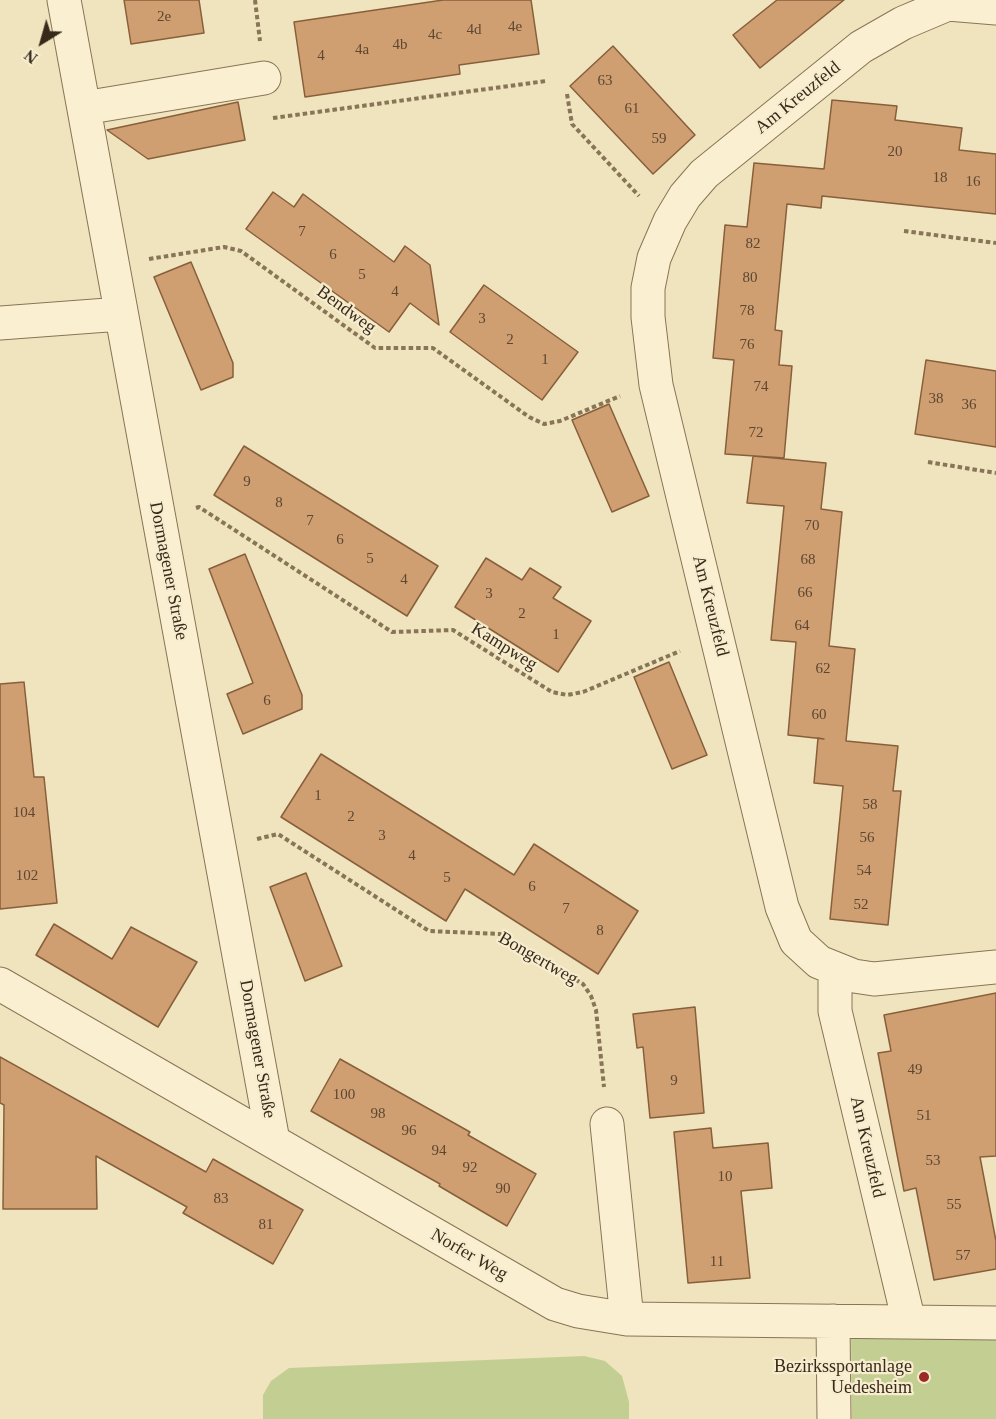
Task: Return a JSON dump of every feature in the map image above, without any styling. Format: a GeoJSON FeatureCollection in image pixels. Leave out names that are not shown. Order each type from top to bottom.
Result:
{"type":"FeatureCollection","features":[{"type":"Feature","properties":{"kind":"street","name":"Dormagener Straße"},"geometry":{"type":"LineString","coordinates":[[64,0],[273,1141]]}},
{"type":"Feature","properties":{"kind":"street","name":"Am Kreuzfeld"},"geometry":{"type":"LineString","coordinates":[[996,8],[948,2],[903,23],[861,47],[704,174],[685,196],[670,221],[654,258],[648,288],[648,316],[656,385],[788,925],[796,941],[805,952],[835,970],[874,979],[996,967]]}},
{"type":"Feature","properties":{"kind":"street"},"geometry":{"type":"LineString","coordinates":[[84,108],[264,78]]}},
{"type":"Feature","properties":{"kind":"street"},"geometry":{"type":"LineString","coordinates":[[0,323],[122,314]]}},
{"type":"Feature","properties":{"kind":"street","name":"Am Kreuzfeld"},"geometry":{"type":"LineString","coordinates":[[835,970],[835,1011],[909,1322]]}},
{"type":"Feature","properties":{"kind":"street","name":"Norfer Weg"},"geometry":{"type":"LineString","coordinates":[[0,984],[555,1304],[578,1311],[627,1319],[996,1323]]}},
{"type":"Feature","properties":{"kind":"street"},"geometry":{"type":"LineString","coordinates":[[607,1124],[627,1319]]}},
{"type":"Feature","properties":{"kind":"street"},"geometry":{"type":"LineString","coordinates":[[833,1321],[834,1419]]}},
{"type":"Feature","properties":{"kind":"path"},"geometry":{"type":"LineString","coordinates":[[264,78],[269,119],[546,81]]}},
{"type":"Feature","properties":{"kind":"path"},"geometry":{"type":"LineString","coordinates":[[567,94],[572,124],[648,206],[670,221]]}},
{"type":"Feature","properties":{"kind":"path"},"geometry":{"type":"LineString","coordinates":[[904,231],[996,243]]}},
{"type":"Feature","properties":{"kind":"path","name":"Bendweg"},"geometry":{"type":"LineString","coordinates":[[113,264],[233,248],[375,348],[433,348],[530,417],[544,424],[560,421],[636,389],[656,385]]}},
{"type":"Feature","properties":{"kind":"path"},"geometry":{"type":"LineString","coordinates":[[928,462],[996,473]]}},
{"type":"Feature","properties":{"kind":"path","name":"Kampweg"},"geometry":{"type":"LineString","coordinates":[[158,518],[199,507],[392,632],[453,630],[552,692],[567,695],[583,692],[695,645],[718,638]]}},
{"type":"Feature","properties":{"kind":"path","name":"Bongertweg"},"geometry":{"type":"LineString","coordinates":[[220,847],[278,834],[429,931],[500,934],[583,984],[596,1010],[607,1124]]}},
{"type":"Feature","properties":{"kind":"green space","name":"Bezirkssportanlage Uedesheim"},"geometry":{"type":"Polygon","coordinates":[[[851,1334],[996,1336],[996,1419],[852,1419],[851,1334]]]}},
{"type":"Feature","properties":{"kind":"green space"},"geometry":{"type":"Polygon","coordinates":[[[584,1356],[605,1361],[622,1376],[629,1402],[629,1419],[263,1419],[263,1395],[271,1381],[289,1368],[584,1356]]]}},
{"type":"Feature","properties":{"kind":"building"},"geometry":{"type":"Polygon","coordinates":[[[124,0],[199,0],[204,33],[131,44],[124,0]]]}},
{"type":"Feature","properties":{"kind":"building"},"geometry":{"type":"Polygon","coordinates":[[[443,0],[531,0],[539,54],[459,65],[460,74],[305,97],[294,22],[443,0]]]}},
{"type":"Feature","properties":{"kind":"building"},"geometry":{"type":"Polygon","coordinates":[[[777,0],[844,0],[760,68],[733,35],[777,0]]]}},
{"type":"Feature","properties":{"kind":"building"},"geometry":{"type":"Polygon","coordinates":[[[613,46],[695,135],[653,174],[570,86],[613,46]]]}},
{"type":"Feature","properties":{"kind":"building"},"geometry":{"type":"Polygon","coordinates":[[[832,100],[897,106],[895,120],[962,128],[959,150],[996,154],[996,214],[822,196],[821,208],[787,204],[775,330],[782,331],[779,365],[792,366],[784,458],[725,454],[734,360],[713,358],[725,225],[747,227],[754,163],[824,169],[832,100]]]}},
{"type":"Feature","properties":{"kind":"building"},"geometry":{"type":"Polygon","coordinates":[[[238,102],[245,140],[148,159],[107,130],[238,102]]]}},
{"type":"Feature","properties":{"kind":"building"},"geometry":{"type":"Polygon","coordinates":[[[273,192],[294,207],[303,194],[394,262],[405,246],[430,265],[439,325],[410,303],[389,332],[246,229],[273,192]]]}},
{"type":"Feature","properties":{"kind":"building"},"geometry":{"type":"Polygon","coordinates":[[[191,262],[233,363],[233,377],[201,390],[154,277],[191,262]]]}},
{"type":"Feature","properties":{"kind":"building"},"geometry":{"type":"Polygon","coordinates":[[[484,285],[578,352],[542,400],[450,332],[484,285]]]}},
{"type":"Feature","properties":{"kind":"building"},"geometry":{"type":"Polygon","coordinates":[[[926,360],[996,371],[996,447],[915,434],[926,360]]]}},
{"type":"Feature","properties":{"kind":"building"},"geometry":{"type":"Polygon","coordinates":[[[609,404],[649,496],[612,512],[572,420],[609,404]]]}},
{"type":"Feature","properties":{"kind":"building"},"geometry":{"type":"Polygon","coordinates":[[[244,446],[438,566],[407,616],[214,495],[244,446]]]}},
{"type":"Feature","properties":{"kind":"building"},"geometry":{"type":"Polygon","coordinates":[[[753,456],[826,463],[821,509],[842,512],[829,646],[855,649],[846,741],[898,746],[893,791],[901,791],[888,925],[830,919],[843,786],[814,783],[818,738],[788,735],[796,642],[771,640],[784,506],[747,503],[753,456]]]}},
{"type":"Feature","properties":{"kind":"building"},"geometry":{"type":"Polygon","coordinates":[[[245,554],[302,695],[302,709],[243,734],[227,694],[253,683],[209,569],[245,554]]]}},
{"type":"Feature","properties":{"kind":"building"},"geometry":{"type":"Polygon","coordinates":[[[486,558],[522,580],[530,568],[561,587],[553,598],[591,621],[558,672],[455,607],[486,558]]]}},
{"type":"Feature","properties":{"kind":"building"},"geometry":{"type":"Polygon","coordinates":[[[669,662],[707,755],[672,769],[634,677],[669,662]]]}},
{"type":"Feature","properties":{"kind":"building"},"geometry":{"type":"Polygon","coordinates":[[[24,682],[34,777],[44,777],[57,903],[0,909],[0,684],[24,682]]]}},
{"type":"Feature","properties":{"kind":"building"},"geometry":{"type":"Polygon","coordinates":[[[321,754],[514,875],[534,844],[638,911],[598,974],[465,889],[446,921],[281,817],[321,754]]]}},
{"type":"Feature","properties":{"kind":"building"},"geometry":{"type":"Polygon","coordinates":[[[306,873],[342,966],[305,981],[270,887],[306,873]]]}},
{"type":"Feature","properties":{"kind":"building"},"geometry":{"type":"Polygon","coordinates":[[[54,924],[112,959],[131,927],[197,962],[158,1027],[36,955],[54,924]]]}},
{"type":"Feature","properties":{"kind":"building"},"geometry":{"type":"Polygon","coordinates":[[[996,993],[996,1156],[980,1157],[996,1241],[996,1269],[934,1280],[916,1188],[904,1191],[895,1144],[878,1053],[891,1051],[884,1015],[996,993]]]}},
{"type":"Feature","properties":{"kind":"building"},"geometry":{"type":"Polygon","coordinates":[[[695,1007],[704,1113],[650,1118],[643,1047],[637,1048],[633,1014],[695,1007]]]}},
{"type":"Feature","properties":{"kind":"building"},"geometry":{"type":"Polygon","coordinates":[[[0,1057],[206,1172],[213,1159],[303,1210],[273,1264],[183,1213],[187,1207],[96,1156],[97,1209],[3,1209],[4,1105],[0,1103],[0,1057]]]}},
{"type":"Feature","properties":{"kind":"building"},"geometry":{"type":"Polygon","coordinates":[[[340,1059],[470,1132],[468,1135],[536,1174],[507,1226],[439,1186],[440,1184],[311,1111],[340,1059]]]}},
{"type":"Feature","properties":{"kind":"building"},"geometry":{"type":"Polygon","coordinates":[[[711,1128],[713,1148],[768,1143],[772,1188],[741,1191],[750,1278],[688,1283],[674,1132],[711,1128]]]}},
{"type":"Feature","properties":{"kind":"place","name":"Bezirkssportanlage Uedesheim"},"geometry":{"type":"Point","coordinates":[924,1377]}}]}
